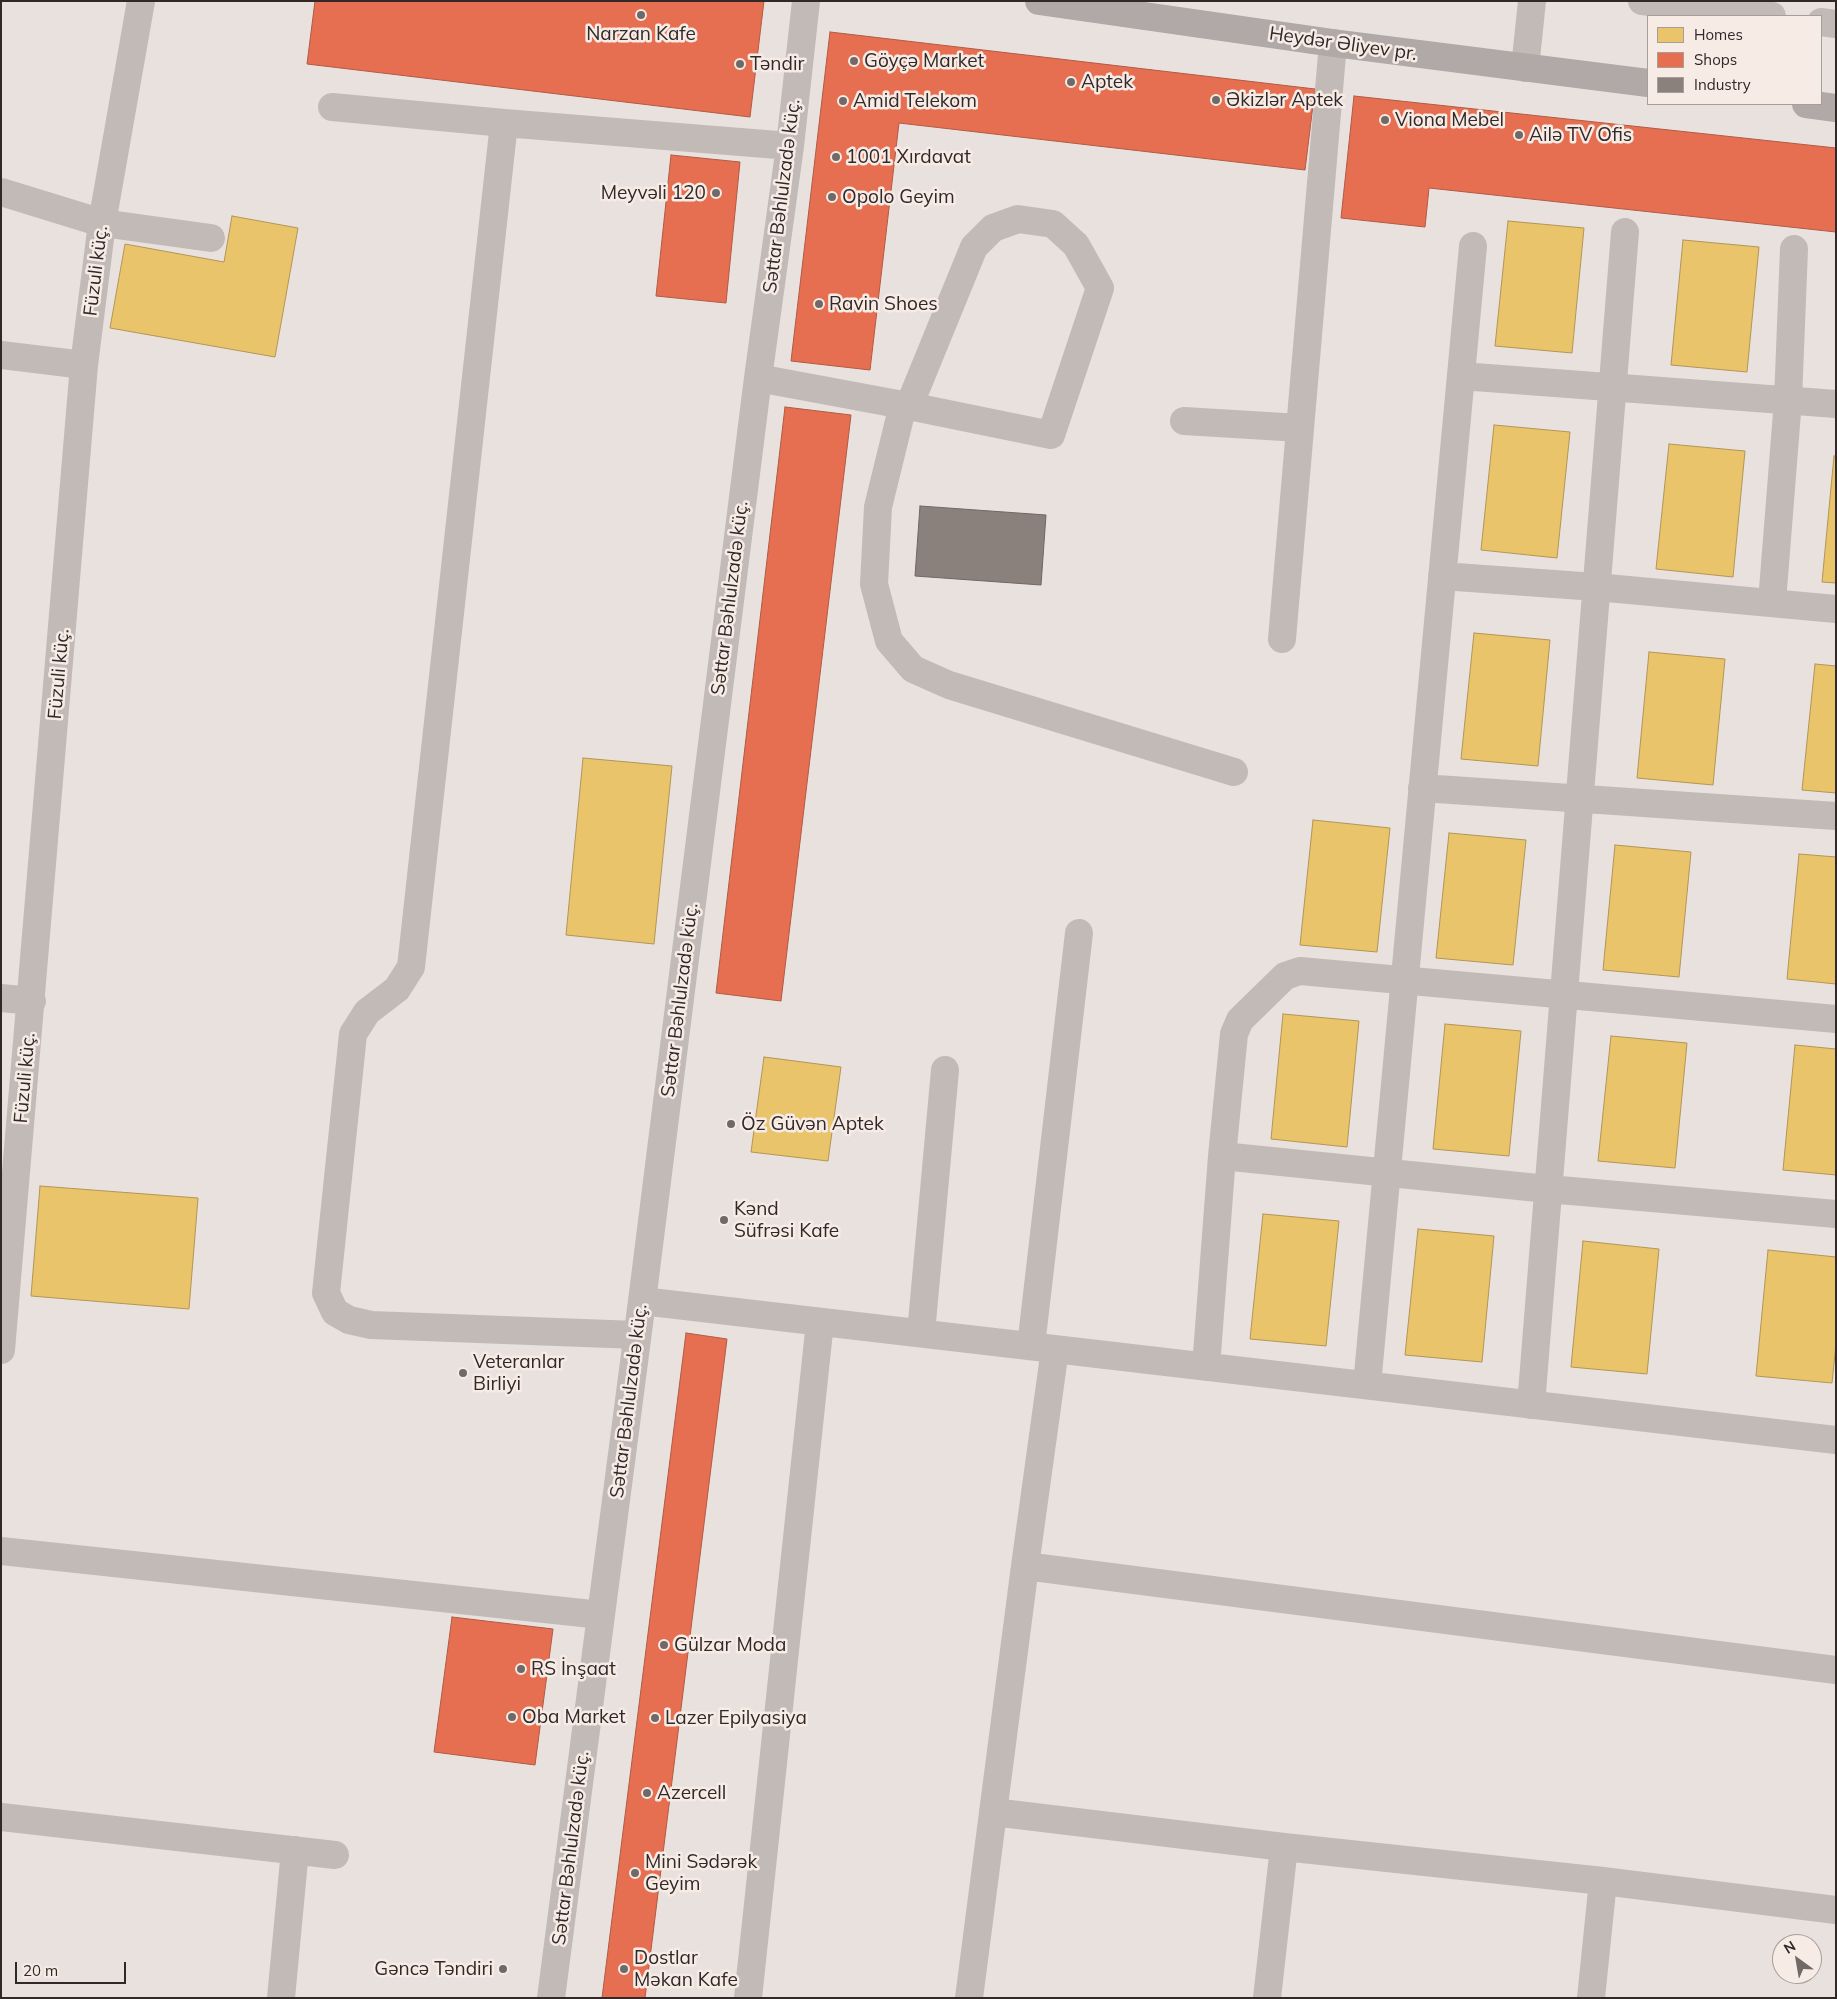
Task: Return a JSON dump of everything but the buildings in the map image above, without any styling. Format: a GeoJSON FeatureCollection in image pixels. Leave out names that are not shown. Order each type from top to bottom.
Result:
{"type":"FeatureCollection","features":[{"type":"Feature","properties":{"kind":"main road","name":"Heydər Əliyev pr."},"geometry":{"type":"LineString","coordinates":[[1039,1],[1333,43],[1647,84]]}},
{"type":"Feature","properties":{"kind":"main road"},"geometry":{"type":"LineString","coordinates":[[1814,105],[1836,108]]}},
{"type":"Feature","properties":{"kind":"street","name":"Füzuli küç."},"geometry":{"type":"LineString","coordinates":[[1,1350],[32,1001],[84,365],[102,224],[141,1]]}},
{"type":"Feature","properties":{"kind":"street","name":"Səttar Bəhlulzadə küç."},"geometry":{"type":"LineString","coordinates":[[551,1998],[642,1301],[758,378],[790,146],[806,1]]}},
{"type":"Feature","properties":{"kind":"street"},"geometry":{"type":"LineString","coordinates":[[1525,68],[1532,1]]}},
{"type":"Feature","properties":{"kind":"street"},"geometry":{"type":"LineString","coordinates":[[1642,1],[1763,15]]}},
{"type":"Feature","properties":{"kind":"street"},"geometry":{"type":"LineString","coordinates":[[1822,22],[1836,24]]}},
{"type":"Feature","properties":{"kind":"street"},"geometry":{"type":"LineString","coordinates":[[1282,639],[1333,43]]}},
{"type":"Feature","properties":{"kind":"street"},"geometry":{"type":"LineString","coordinates":[[332,107],[790,146]]}},
{"type":"Feature","properties":{"kind":"street"},"geometry":{"type":"LineString","coordinates":[[504,123],[411,967],[397,989],[367,1012],[353,1034],[326,1293],[335,1312],[349,1320],[371,1325],[637,1335]]}},
{"type":"Feature","properties":{"kind":"street"},"geometry":{"type":"LineString","coordinates":[[1,192],[102,224],[211,238]]}},
{"type":"Feature","properties":{"kind":"street"},"geometry":{"type":"LineString","coordinates":[[758,378],[906,405],[1052,435],[1100,288],[1076,245],[1053,224],[1018,219],[993,228],[974,247],[906,405],[878,507],[874,584],[889,641],[913,669],[949,686],[1234,772]]}},
{"type":"Feature","properties":{"kind":"street"},"geometry":{"type":"LineString","coordinates":[[1531,1405],[1625,232]]}},
{"type":"Feature","properties":{"kind":"street"},"geometry":{"type":"LineString","coordinates":[[1367,1386],[1473,246]]}},
{"type":"Feature","properties":{"kind":"street"},"geometry":{"type":"LineString","coordinates":[[1772,602],[1788,400],[1794,249]]}},
{"type":"Feature","properties":{"kind":"street"},"geometry":{"type":"LineString","coordinates":[[1,355],[84,365]]}},
{"type":"Feature","properties":{"kind":"street"},"geometry":{"type":"LineString","coordinates":[[1461,376],[1836,404]]}},
{"type":"Feature","properties":{"kind":"street"},"geometry":{"type":"LineString","coordinates":[[1184,421],[1300,428]]}},
{"type":"Feature","properties":{"kind":"street"},"geometry":{"type":"LineString","coordinates":[[1442,576],[1596,587],[1836,609]]}},
{"type":"Feature","properties":{"kind":"street"},"geometry":{"type":"LineString","coordinates":[[1422,788],[1836,816]]}},
{"type":"Feature","properties":{"kind":"street"},"geometry":{"type":"LineString","coordinates":[[969,1998],[1025,1566],[1079,933]]}},
{"type":"Feature","properties":{"kind":"street"},"geometry":{"type":"LineString","coordinates":[[1206,1366],[1222,1156],[1234,1034],[1240,1020],[1285,976],[1300,971],[1836,1019]]}},
{"type":"Feature","properties":{"kind":"street"},"geometry":{"type":"LineString","coordinates":[[1,998],[32,1001]]}},
{"type":"Feature","properties":{"kind":"street"},"geometry":{"type":"LineString","coordinates":[[920,1333],[945,1070]]}},
{"type":"Feature","properties":{"kind":"street"},"geometry":{"type":"LineString","coordinates":[[1222,1156],[1548,1189],[1836,1214]]}},
{"type":"Feature","properties":{"kind":"street"},"geometry":{"type":"LineString","coordinates":[[642,1301],[1836,1440]]}},
{"type":"Feature","properties":{"kind":"street"},"geometry":{"type":"LineString","coordinates":[[748,1998],[820,1322]]}},
{"type":"Feature","properties":{"kind":"street"},"geometry":{"type":"LineString","coordinates":[[1,1551],[601,1614]]}},
{"type":"Feature","properties":{"kind":"street"},"geometry":{"type":"LineString","coordinates":[[1025,1566],[1836,1670]]}},
{"type":"Feature","properties":{"kind":"street"},"geometry":{"type":"LineString","coordinates":[[993,1812],[1284,1847],[1603,1881],[1836,1910]]}},
{"type":"Feature","properties":{"kind":"street"},"geometry":{"type":"LineString","coordinates":[[1,1817],[335,1855]]}},
{"type":"Feature","properties":{"kind":"street"},"geometry":{"type":"LineString","coordinates":[[1267,1998],[1284,1847]]}},
{"type":"Feature","properties":{"kind":"street"},"geometry":{"type":"LineString","coordinates":[[280,1998],[295,1850]]}},
{"type":"Feature","properties":{"kind":"street"},"geometry":{"type":"LineString","coordinates":[[1591,1998],[1603,1881]]}},
{"type":"Feature","properties":{"kind":"place","name":"Narzan Kafe"},"geometry":{"type":"Point","coordinates":[641,15]}},
{"type":"Feature","properties":{"kind":"place","name":"Göyçə Market"},"geometry":{"type":"Point","coordinates":[854,61]}},
{"type":"Feature","properties":{"kind":"place","name":"Təndir"},"geometry":{"type":"Point","coordinates":[740,64]}},
{"type":"Feature","properties":{"kind":"place","name":"Aptek"},"geometry":{"type":"Point","coordinates":[1071,82]}},
{"type":"Feature","properties":{"kind":"place","name":"Əkizlər Aptek"},"geometry":{"type":"Point","coordinates":[1216,100]}},
{"type":"Feature","properties":{"kind":"place","name":"Amid Telekom"},"geometry":{"type":"Point","coordinates":[843,101]}},
{"type":"Feature","properties":{"kind":"place","name":"Viona Mebel"},"geometry":{"type":"Point","coordinates":[1385,120]}},
{"type":"Feature","properties":{"kind":"place","name":"Ailə TV Ofis"},"geometry":{"type":"Point","coordinates":[1519,135]}},
{"type":"Feature","properties":{"kind":"place","name":"1001 Xırdavat"},"geometry":{"type":"Point","coordinates":[836,157]}},
{"type":"Feature","properties":{"kind":"place","name":"Meyvəli 120"},"geometry":{"type":"Point","coordinates":[716,193]}},
{"type":"Feature","properties":{"kind":"place","name":"Opolo Geyim"},"geometry":{"type":"Point","coordinates":[832,197]}},
{"type":"Feature","properties":{"kind":"place","name":"Ravin Shoes"},"geometry":{"type":"Point","coordinates":[819,304]}},
{"type":"Feature","properties":{"kind":"place","name":"Öz Güvən Aptek"},"geometry":{"type":"Point","coordinates":[731,1124]}},
{"type":"Feature","properties":{"kind":"place","name":"Kənd Süfrəsi Kafe"},"geometry":{"type":"Point","coordinates":[724,1220]}},
{"type":"Feature","properties":{"kind":"place","name":"Veteranlar Birliyi"},"geometry":{"type":"Point","coordinates":[463,1373]}},
{"type":"Feature","properties":{"kind":"place","name":"Gülzar Moda"},"geometry":{"type":"Point","coordinates":[664,1645]}},
{"type":"Feature","properties":{"kind":"place","name":"RS İnşaat"},"geometry":{"type":"Point","coordinates":[521,1669]}},
{"type":"Feature","properties":{"kind":"place","name":"Oba Market"},"geometry":{"type":"Point","coordinates":[512,1717]}},
{"type":"Feature","properties":{"kind":"place","name":"Lazer Epilyasiya"},"geometry":{"type":"Point","coordinates":[655,1718]}},
{"type":"Feature","properties":{"kind":"place","name":"Azercell"},"geometry":{"type":"Point","coordinates":[647,1793]}},
{"type":"Feature","properties":{"kind":"place","name":"Mini Sədərək Geyim"},"geometry":{"type":"Point","coordinates":[635,1873]}},
{"type":"Feature","properties":{"kind":"place","name":"Gəncə Təndiri"},"geometry":{"type":"Point","coordinates":[503,1969]}},
{"type":"Feature","properties":{"kind":"place","name":"Dostlar Məkan Kafe"},"geometry":{"type":"Point","coordinates":[624,1969]}}]}
